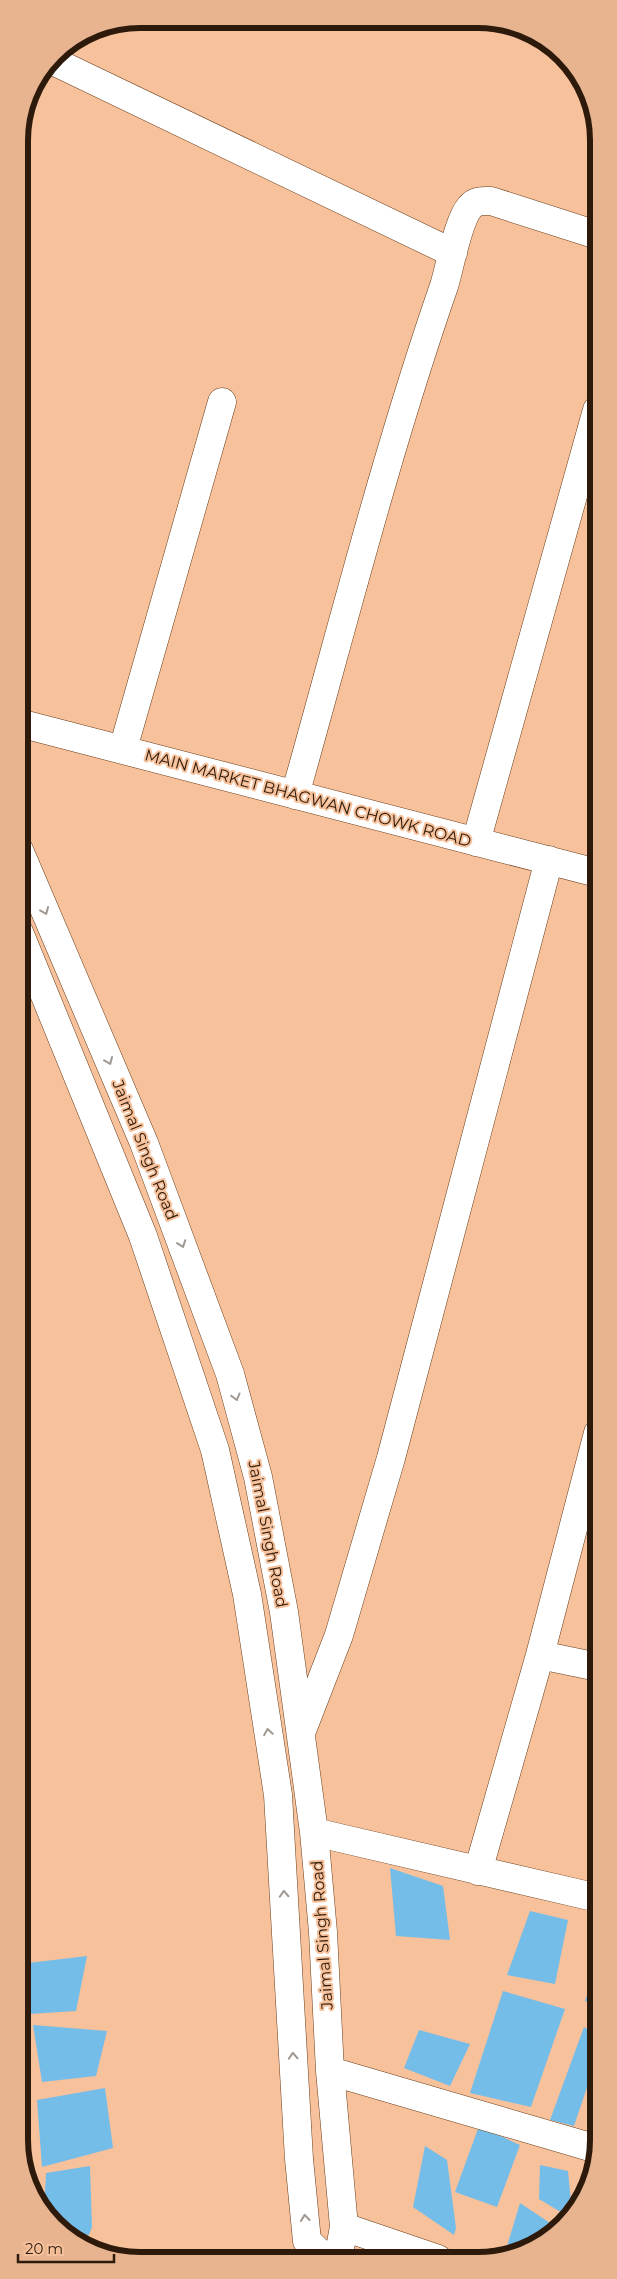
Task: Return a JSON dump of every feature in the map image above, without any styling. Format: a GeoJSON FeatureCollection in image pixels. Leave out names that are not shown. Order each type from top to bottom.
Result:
{"type":"FeatureCollection","features":[{"type":"Feature","properties":{"kind":"street"},"geometry":{"type":"LineString","coordinates":[[57,63],[453,253]]}},
{"type":"Feature","properties":{"kind":"street"},"geometry":{"type":"LineString","coordinates":[[295,794],[416,366],[463,220],[470,207],[480,200],[491,201],[590,232]]}},
{"type":"Feature","properties":{"kind":"street"},"geometry":{"type":"LineString","coordinates":[[122,749],[222,402]]}},
{"type":"Feature","properties":{"kind":"street"},"geometry":{"type":"LineString","coordinates":[[476,842],[590,436]]}},
{"type":"Feature","properties":{"kind":"street","name":"MAIN MARKET BHAGWAN CHOWK ROAD"},"geometry":{"type":"LineString","coordinates":[[28,725],[590,872]]}},
{"type":"Feature","properties":{"kind":"street"},"geometry":{"type":"LineString","coordinates":[[300,1735],[339,1635],[386,1476],[549,860]]}},
{"type":"Feature","properties":{"kind":"street","name":"Jaimal Singh Road"},"geometry":{"type":"LineString","coordinates":[[28,871],[144,1143],[230,1374],[260,1487],[284,1612],[314,1832],[323,1932],[330,2071],[344,2228],[339,2252]]}},
{"type":"Feature","properties":{"kind":"street"},"geometry":{"type":"LineString","coordinates":[[28,954],[143,1236],[215,1450],[247,1594],[278,1795],[299,2159],[307,2241],[319,2252]]}},
{"type":"Feature","properties":{"kind":"street"},"geometry":{"type":"LineString","coordinates":[[478,1871],[540,1654],[589,1466]]}},
{"type":"Feature","properties":{"kind":"street"},"geometry":{"type":"LineString","coordinates":[[540,1654],[589,1665]]}},
{"type":"Feature","properties":{"kind":"street"},"geometry":{"type":"LineString","coordinates":[[314,1832],[589,1896]]}},
{"type":"Feature","properties":{"kind":"street"},"geometry":{"type":"LineString","coordinates":[[330,2071],[589,2147]]}},
{"type":"Feature","properties":{"kind":"street"},"geometry":{"type":"LineString","coordinates":[[344,2228],[417,2252]]}},
{"type":"Feature","properties":{"kind":"building"},"geometry":{"type":"Polygon","coordinates":[[[390,1868],[443,1886],[450,1940],[396,1936],[390,1868]]]}},
{"type":"Feature","properties":{"kind":"building"},"geometry":{"type":"Polygon","coordinates":[[[530,1911],[568,1920],[555,1984],[507,1975],[530,1911]]]}},
{"type":"Feature","properties":{"kind":"building"},"geometry":{"type":"Polygon","coordinates":[[[87,1956],[76,2011],[29,2014],[28,1963],[87,1956]]]}},
{"type":"Feature","properties":{"kind":"building"},"geometry":{"type":"Polygon","coordinates":[[[589,1989],[589,2003],[585,2001],[589,1989]]]}},
{"type":"Feature","properties":{"kind":"building"},"geometry":{"type":"Polygon","coordinates":[[[503,1991],[565,2009],[531,2107],[470,2093],[503,1991]]]}},
{"type":"Feature","properties":{"kind":"building"},"geometry":{"type":"Polygon","coordinates":[[[33,2025],[107,2031],[96,2076],[42,2082],[33,2025]]]}},
{"type":"Feature","properties":{"kind":"building"},"geometry":{"type":"Polygon","coordinates":[[[584,2027],[589,2030],[589,2082],[574,2126],[550,2120],[584,2027]]]}},
{"type":"Feature","properties":{"kind":"building"},"geometry":{"type":"Polygon","coordinates":[[[419,2030],[470,2044],[450,2086],[404,2068],[419,2030]]]}},
{"type":"Feature","properties":{"kind":"building"},"geometry":{"type":"Polygon","coordinates":[[[105,2088],[113,2148],[42,2167],[37,2100],[105,2088]]]}},
{"type":"Feature","properties":{"kind":"building"},"geometry":{"type":"Polygon","coordinates":[[[479,2126],[520,2145],[497,2207],[455,2192],[479,2126]]]}},
{"type":"Feature","properties":{"kind":"building"},"geometry":{"type":"Polygon","coordinates":[[[425,2146],[447,2160],[456,2228],[454,2235],[413,2207],[425,2146]]]}},
{"type":"Feature","properties":{"kind":"building"},"geometry":{"type":"Polygon","coordinates":[[[540,2165],[568,2171],[571,2200],[562,2213],[539,2199],[540,2165]]]}},
{"type":"Feature","properties":{"kind":"building"},"geometry":{"type":"Polygon","coordinates":[[[90,2166],[92,2227],[89,2235],[82,2235],[71,2228],[60,2219],[46,2202],[46,2173],[90,2166]]]}},
{"type":"Feature","properties":{"kind":"building"},"geometry":{"type":"Polygon","coordinates":[[[520,2203],[551,2224],[540,2233],[506,2248],[520,2203]]]}}]}
